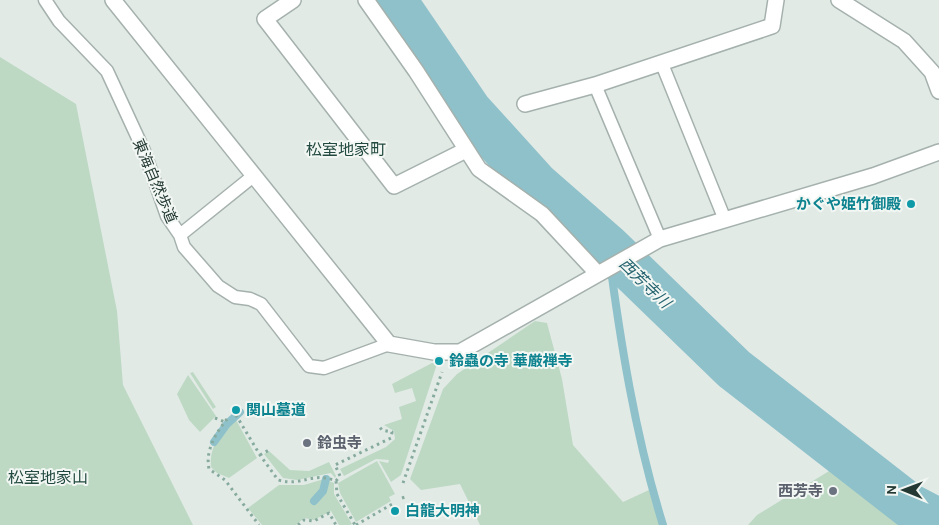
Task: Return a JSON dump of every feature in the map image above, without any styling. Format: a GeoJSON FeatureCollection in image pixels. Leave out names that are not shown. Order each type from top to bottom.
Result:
{"type":"FeatureCollection","features":[{"type":"Feature","properties":{"kind":"street"},"geometry":{"type":"LineString","coordinates":[[113,0],[252,177],[389,344],[434,352],[460,352],[660,238],[873,176],[939,152]]}},
{"type":"Feature","properties":{"kind":"street"},"geometry":{"type":"LineString","coordinates":[[293,0],[265,19],[394,186],[466,150]]}},
{"type":"Feature","properties":{"kind":"street"},"geometry":{"type":"LineString","coordinates":[[366,0],[416,71],[479,169],[542,214],[598,274]]}},
{"type":"Feature","properties":{"kind":"street"},"geometry":{"type":"LineString","coordinates":[[525,104],[662,64],[772,26],[776,0]]}},
{"type":"Feature","properties":{"kind":"street"},"geometry":{"type":"LineString","coordinates":[[839,0],[904,41],[932,72],[939,91]]}},
{"type":"Feature","properties":{"kind":"lane","name":"東海自然歩道"},"geometry":{"type":"LineString","coordinates":[[45,0],[59,21],[107,71],[144,151],[167,216],[180,235],[184,247],[218,286],[235,297],[250,299],[261,304],[309,366],[324,368],[389,344]]}},
{"type":"Feature","properties":{"kind":"lane"},"geometry":{"type":"LineString","coordinates":[[662,64],[725,220]]}},
{"type":"Feature","properties":{"kind":"lane"},"geometry":{"type":"LineString","coordinates":[[595,85],[660,238]]}},
{"type":"Feature","properties":{"kind":"lane"},"geometry":{"type":"LineString","coordinates":[[180,235],[252,177]]}},
{"type":"Feature","properties":{"kind":"path"},"geometry":{"type":"LineString","coordinates":[[404,483],[444,364]]}},
{"type":"Feature","properties":{"kind":"path"},"geometry":{"type":"LineString","coordinates":[[236,415],[260,455],[278,480],[297,483],[320,476],[336,481]]}},
{"type":"Feature","properties":{"kind":"path"},"geometry":{"type":"LineString","coordinates":[[214,418],[226,420],[212,441],[208,461],[209,469],[225,480],[259,525]]}},
{"type":"Feature","properties":{"kind":"path"},"geometry":{"type":"LineString","coordinates":[[379,426],[382,430],[392,432],[391,438],[335,465],[340,476],[336,481],[337,494],[355,525],[394,504]]}},
{"type":"Feature","properties":{"kind":"path"},"geometry":{"type":"LineString","coordinates":[[260,455],[269,450]]}},
{"type":"Feature","properties":{"kind":"path"},"geometry":{"type":"LineString","coordinates":[[298,525],[304,520],[314,521],[329,513],[336,525]]}},
{"type":"Feature","properties":{"kind":"green space"},"geometry":{"type":"Polygon","coordinates":[[[0,57],[76,104],[117,311],[123,385],[193,525],[0,525],[0,57]]]}},
{"type":"Feature","properties":{"kind":"green space"},"geometry":{"type":"Polygon","coordinates":[[[535,321],[547,323],[562,379],[573,445],[623,502],[649,490],[661,525],[480,525],[460,484],[421,490],[410,479],[443,389],[457,374],[535,321]]]}},
{"type":"Feature","properties":{"kind":"green space"},"geometry":{"type":"Polygon","coordinates":[[[432,363],[437,364],[401,475],[391,482],[379,461],[388,463],[389,460],[376,459],[344,476],[340,469],[386,447],[395,439],[394,431],[384,425],[402,419],[399,407],[416,401],[412,388],[395,393],[392,384],[432,363]]]}},
{"type":"Feature","properties":{"kind":"green space"},"geometry":{"type":"Polygon","coordinates":[[[193,372],[216,407],[213,409],[190,373],[193,372]]]}},
{"type":"Feature","properties":{"kind":"green space"},"geometry":{"type":"Polygon","coordinates":[[[188,375],[216,416],[200,432],[189,420],[177,394],[188,375]]]}},
{"type":"Feature","properties":{"kind":"green space"},"geometry":{"type":"Polygon","coordinates":[[[235,418],[257,458],[229,478],[217,473],[211,467],[211,460],[217,440],[235,418]]]}},
{"type":"Feature","properties":{"kind":"green space"},"geometry":{"type":"Polygon","coordinates":[[[269,451],[290,470],[309,471],[329,462],[336,476],[335,478],[331,473],[297,480],[283,478],[264,454],[269,451]]]}},
{"type":"Feature","properties":{"kind":"green space"},"geometry":{"type":"Polygon","coordinates":[[[377,461],[395,494],[389,497],[391,501],[356,522],[340,493],[338,483],[377,461]]]}},
{"type":"Feature","properties":{"kind":"green space","name":"西芳寺"},"geometry":{"type":"Polygon","coordinates":[[[834,468],[918,525],[748,525],[757,515],[834,468]]]}},
{"type":"Feature","properties":{"kind":"green space"},"geometry":{"type":"Polygon","coordinates":[[[324,479],[334,483],[334,494],[352,524],[339,525],[331,511],[314,520],[304,518],[296,525],[262,525],[248,508],[279,485],[304,485],[324,479]]]}},
{"type":"Feature","properties":{"kind":"waterway","name":"西芳寺川"},"geometry":{"type":"LineString","coordinates":[[394,0],[469,110],[537,185],[608,247],[734,369],[910,506],[939,521]]}},
{"type":"Feature","properties":{"kind":"waterway"},"geometry":{"type":"LineString","coordinates":[[608,247],[636,422],[663,525]]}},
{"type":"Feature","properties":{"kind":"waterway"},"geometry":{"type":"LineString","coordinates":[[214,442],[227,424],[240,412]]}},
{"type":"Feature","properties":{"kind":"waterway"},"geometry":{"type":"LineString","coordinates":[[314,501],[323,491],[326,479]]}},
{"type":"Feature","properties":{"kind":"place","name":"かぐや姫竹御殿"},"geometry":{"type":"Point","coordinates":[911,204]}},
{"type":"Feature","properties":{"kind":"place","name":"鈴蟲の寺 華厳禅寺"},"geometry":{"type":"Point","coordinates":[439,361]}},
{"type":"Feature","properties":{"kind":"place","name":"関山墓道"},"geometry":{"type":"Point","coordinates":[236,410]}},
{"type":"Feature","properties":{"kind":"place","name":"鈴虫寺"},"geometry":{"type":"Point","coordinates":[307,443]}},
{"type":"Feature","properties":{"kind":"place","name":"西芳寺"},"geometry":{"type":"Point","coordinates":[833,491]}},
{"type":"Feature","properties":{"kind":"place","name":"白龍大明神"},"geometry":{"type":"Point","coordinates":[395,511]}},
{"type":"Feature","properties":{"kind":"district","name":"松室地家町"},"geometry":{"type":"Point","coordinates":[346,149]}},
{"type":"Feature","properties":{"kind":"district","name":"松室地家山"},"geometry":{"type":"Point","coordinates":[48,477]}}]}
